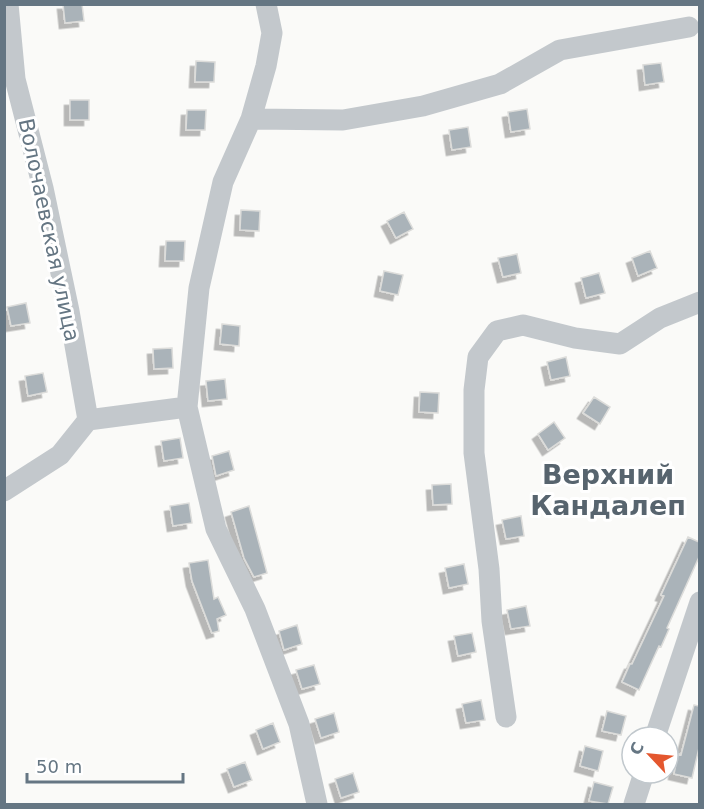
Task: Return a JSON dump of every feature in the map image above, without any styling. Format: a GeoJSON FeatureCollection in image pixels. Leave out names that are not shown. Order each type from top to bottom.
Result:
{"type":"FeatureCollection","features":[{"type":"Feature","properties":{"kind":"street","name":"Волочаевская улица"},"geometry":{"type":"LineString","coordinates":[[8,4],[15,79],[45,199],[69,311],[88,420]]}},
{"type":"Feature","properties":{"kind":"street"},"geometry":{"type":"LineString","coordinates":[[266,4],[272,33],[266,66],[251,119],[223,182],[199,288],[187,407],[216,529],[255,609],[299,724],[317,804]]}},
{"type":"Feature","properties":{"kind":"street"},"geometry":{"type":"LineString","coordinates":[[251,119],[343,120],[423,106],[500,84],[560,50],[689,27]]}},
{"type":"Feature","properties":{"kind":"street"},"geometry":{"type":"LineString","coordinates":[[506,717],[492,621],[489,569],[474,453],[474,390],[478,357],[497,331],[523,325],[575,338],[620,344],[660,318],[699,302]]}},
{"type":"Feature","properties":{"kind":"street"},"geometry":{"type":"LineString","coordinates":[[4,491],[60,455],[88,420],[187,407]]}},
{"type":"Feature","properties":{"kind":"street"},"geometry":{"type":"LineString","coordinates":[[659,725],[699,602]]}},
{"type":"Feature","properties":{"kind":"street"},"geometry":{"type":"LineString","coordinates":[[634,804],[640,785]]}},
{"type":"Feature","properties":{"kind":"building"},"geometry":{"type":"Polygon","coordinates":[[[63,4],[82,4],[84,21],[65,23],[63,4]]]}},
{"type":"Feature","properties":{"kind":"building"},"geometry":{"type":"Polygon","coordinates":[[[196,61],[215,62],[214,82],[195,82],[196,61]]]}},
{"type":"Feature","properties":{"kind":"building"},"geometry":{"type":"Polygon","coordinates":[[[661,63],[664,82],[645,85],[643,65],[661,63]]]}},
{"type":"Feature","properties":{"kind":"building"},"geometry":{"type":"Polygon","coordinates":[[[70,100],[89,100],[89,120],[70,120],[70,100]]]}},
{"type":"Feature","properties":{"kind":"building"},"geometry":{"type":"Polygon","coordinates":[[[527,109],[530,129],[511,132],[508,112],[527,109]]]}},
{"type":"Feature","properties":{"kind":"building"},"geometry":{"type":"Polygon","coordinates":[[[187,110],[206,110],[205,130],[186,130],[187,110]]]}},
{"type":"Feature","properties":{"kind":"building"},"geometry":{"type":"Polygon","coordinates":[[[468,127],[471,147],[452,150],[449,130],[468,127]]]}},
{"type":"Feature","properties":{"kind":"building"},"geometry":{"type":"Polygon","coordinates":[[[241,210],[260,211],[259,231],[240,230],[241,210]]]}},
{"type":"Feature","properties":{"kind":"building"},"geometry":{"type":"Polygon","coordinates":[[[404,212],[413,229],[396,238],[387,221],[404,212]]]}},
{"type":"Feature","properties":{"kind":"building"},"geometry":{"type":"Polygon","coordinates":[[[166,241],[185,241],[184,261],[165,261],[166,241]]]}},
{"type":"Feature","properties":{"kind":"building"},"geometry":{"type":"Polygon","coordinates":[[[650,251],[657,268],[638,276],[632,258],[650,251]]]}},
{"type":"Feature","properties":{"kind":"building"},"geometry":{"type":"Polygon","coordinates":[[[517,254],[521,273],[503,277],[498,258],[517,254]]]}},
{"type":"Feature","properties":{"kind":"building"},"geometry":{"type":"Polygon","coordinates":[[[384,271],[403,275],[398,295],[380,291],[384,271]]]}},
{"type":"Feature","properties":{"kind":"building"},"geometry":{"type":"Polygon","coordinates":[[[599,273],[605,293],[586,298],[581,278],[599,273]]]}},
{"type":"Feature","properties":{"kind":"building"},"geometry":{"type":"Polygon","coordinates":[[[26,303],[30,323],[11,326],[7,307],[26,303]]]}},
{"type":"Feature","properties":{"kind":"building"},"geometry":{"type":"Polygon","coordinates":[[[222,324],[240,326],[239,346],[220,344],[222,324]]]}},
{"type":"Feature","properties":{"kind":"building"},"geometry":{"type":"Polygon","coordinates":[[[172,348],[173,368],[154,369],[153,349],[172,348]]]}},
{"type":"Feature","properties":{"kind":"building"},"geometry":{"type":"Polygon","coordinates":[[[566,357],[570,376],[551,380],[547,362],[566,357]]]}},
{"type":"Feature","properties":{"kind":"building"},"geometry":{"type":"Polygon","coordinates":[[[43,373],[47,392],[28,396],[25,376],[43,373]]]}},
{"type":"Feature","properties":{"kind":"building"},"geometry":{"type":"Polygon","coordinates":[[[225,379],[227,399],[208,401],[206,381],[225,379]]]}},
{"type":"Feature","properties":{"kind":"building"},"geometry":{"type":"Polygon","coordinates":[[[420,392],[439,393],[438,413],[419,412],[420,392]]]}},
{"type":"Feature","properties":{"kind":"building"},"geometry":{"type":"Polygon","coordinates":[[[594,397],[610,407],[600,424],[583,413],[594,397]]]}},
{"type":"Feature","properties":{"kind":"building"},"geometry":{"type":"Polygon","coordinates":[[[554,422],[565,438],[548,450],[538,434],[554,422]]]}},
{"type":"Feature","properties":{"kind":"building"},"geometry":{"type":"Polygon","coordinates":[[[180,438],[183,458],[164,461],[161,441],[180,438]]]}},
{"type":"Feature","properties":{"kind":"building"},"geometry":{"type":"Polygon","coordinates":[[[229,451],[234,470],[216,476],[212,456],[229,451]]]}},
{"type":"Feature","properties":{"kind":"building"},"geometry":{"type":"Polygon","coordinates":[[[451,484],[452,504],[433,505],[432,485],[451,484]]]}},
{"type":"Feature","properties":{"kind":"building"},"geometry":{"type":"Polygon","coordinates":[[[189,503],[192,523],[173,526],[170,506],[189,503]]]}},
{"type":"Feature","properties":{"kind":"building"},"geometry":{"type":"Polygon","coordinates":[[[249,506],[267,573],[254,577],[244,558],[231,512],[249,506]]]}},
{"type":"Feature","properties":{"kind":"building"},"geometry":{"type":"Polygon","coordinates":[[[521,516],[524,536],[506,539],[502,520],[521,516]]]}},
{"type":"Feature","properties":{"kind":"building"},"geometry":{"type":"Polygon","coordinates":[[[688,537],[699,542],[699,557],[667,628],[669,629],[661,647],[659,646],[639,690],[622,682],[664,596],[661,595],[688,537]]]}},
{"type":"Feature","properties":{"kind":"building"},"geometry":{"type":"Polygon","coordinates":[[[208,560],[214,599],[218,597],[226,615],[217,619],[219,631],[212,633],[192,581],[189,563],[208,560]]]}},
{"type":"Feature","properties":{"kind":"building"},"geometry":{"type":"Polygon","coordinates":[[[464,564],[468,584],[449,588],[445,568],[464,564]]]}},
{"type":"Feature","properties":{"kind":"building"},"geometry":{"type":"Polygon","coordinates":[[[526,606],[530,626],[511,629],[507,610],[526,606]]]}},
{"type":"Feature","properties":{"kind":"building"},"geometry":{"type":"Polygon","coordinates":[[[297,625],[302,644],[284,650],[279,631],[297,625]]]}},
{"type":"Feature","properties":{"kind":"building"},"geometry":{"type":"Polygon","coordinates":[[[472,633],[476,652],[458,656],[454,636],[472,633]]]}},
{"type":"Feature","properties":{"kind":"building"},"geometry":{"type":"Polygon","coordinates":[[[314,665],[320,684],[302,689],[296,670],[314,665]]]}},
{"type":"Feature","properties":{"kind":"building"},"geometry":{"type":"Polygon","coordinates":[[[481,700],[485,720],[466,723],[462,704],[481,700]]]}},
{"type":"Feature","properties":{"kind":"building"},"geometry":{"type":"Polygon","coordinates":[[[694,705],[699,706],[699,748],[692,778],[680,775],[681,755],[694,705]]]}},
{"type":"Feature","properties":{"kind":"building"},"geometry":{"type":"Polygon","coordinates":[[[607,711],[626,716],[624,725],[620,725],[620,735],[602,731],[607,711]]]}},
{"type":"Feature","properties":{"kind":"building"},"geometry":{"type":"Polygon","coordinates":[[[334,713],[339,732],[321,738],[315,719],[334,713]]]}},
{"type":"Feature","properties":{"kind":"building"},"geometry":{"type":"Polygon","coordinates":[[[273,723],[280,742],[263,749],[256,730],[273,723]]]}},
{"type":"Feature","properties":{"kind":"building"},"geometry":{"type":"Polygon","coordinates":[[[585,746],[603,751],[598,771],[580,766],[585,746]]]}},
{"type":"Feature","properties":{"kind":"building"},"geometry":{"type":"Polygon","coordinates":[[[245,762],[252,780],[234,787],[227,769],[245,762]]]}},
{"type":"Feature","properties":{"kind":"building"},"geometry":{"type":"Polygon","coordinates":[[[353,773],[359,792],[341,798],[335,779],[353,773]]]}},
{"type":"Feature","properties":{"kind":"building"},"geometry":{"type":"Polygon","coordinates":[[[594,782],[613,787],[608,804],[589,801],[594,782]]]}},
{"type":"Feature","properties":{"kind":"district","name":"Верхний Кандалеп"},"geometry":{"type":"Point","coordinates":[608,490]}}]}
